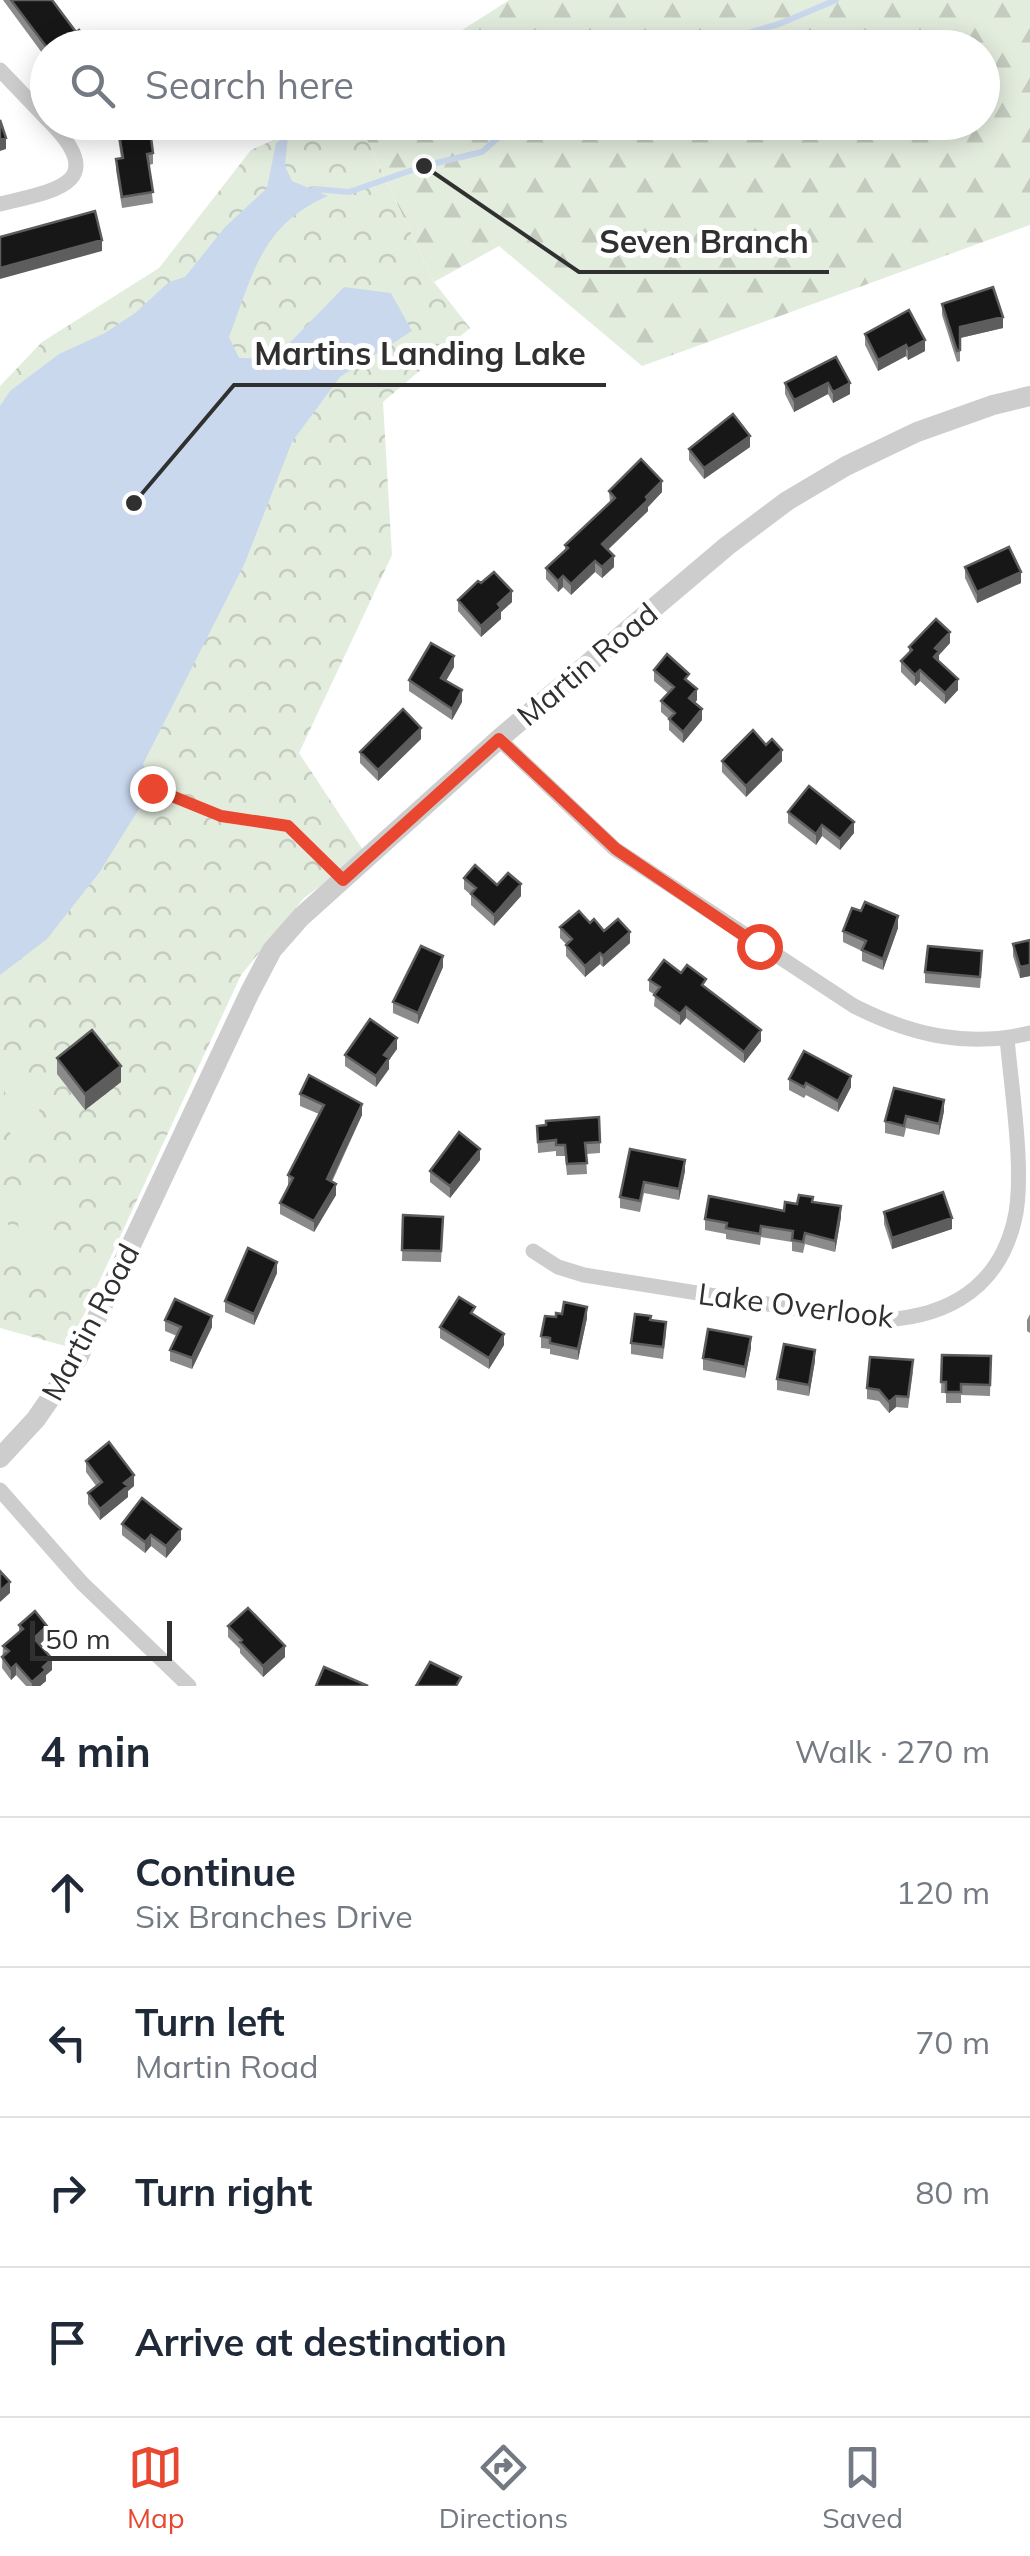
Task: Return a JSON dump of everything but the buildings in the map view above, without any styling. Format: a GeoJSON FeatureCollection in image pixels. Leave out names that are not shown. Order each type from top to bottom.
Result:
{"type":"FeatureCollection","features":[{"type":"Feature","properties":{"kind":"street"},"geometry":{"type":"LineString","coordinates":[[0,70],[30,101]]}},
{"type":"Feature","properties":{"kind":"street"},"geometry":{"type":"LineString","coordinates":[[0,204],[60,189],[71,179],[76,166],[75,152],[65,140]]}},
{"type":"Feature","properties":{"kind":"street","name":"Martin Road"},"geometry":{"type":"LineString","coordinates":[[0,1458],[36,1420],[78,1358],[250,992],[272,950],[302,917],[499,739],[727,546],[787,501],[846,466],[916,432],[993,404],[1030,396]]}},
{"type":"Feature","properties":{"kind":"street"},"geometry":{"type":"LineString","coordinates":[[499,739],[616,849],[854,1006],[890,1024],[928,1036],[967,1040],[1007,1038],[1030,1032]]}},
{"type":"Feature","properties":{"kind":"street","name":"Lake Overlook"},"geometry":{"type":"LineString","coordinates":[[533,1251],[584,1275],[849,1317],[904,1320],[939,1311],[966,1295],[988,1275],[1004,1250],[1015,1220],[1018,1180],[1007,1038]]}},
{"type":"Feature","properties":{"kind":"street"},"geometry":{"type":"LineString","coordinates":[[0,1490],[82,1583],[189,1686]]}},
{"type":"Feature","properties":{"kind":"lane"},"geometry":{"type":"LineString","coordinates":[[152,788],[221,816],[288,826],[343,880]]}},
{"type":"Feature","properties":{"kind":"green space"},"geometry":{"type":"Polygon","coordinates":[[[509,0],[1030,0],[1030,225],[642,366],[499,246],[434,282],[367,140],[1000,140],[1000,30],[462,30],[509,0]]]}},
{"type":"Feature","properties":{"kind":"green space"},"geometry":{"type":"Polygon","coordinates":[[[273,140],[367,140],[434,282],[470,328],[383,402],[392,555],[299,753],[365,853],[304,898],[241,975],[69,1347],[0,1328],[0,386],[42,342],[159,268],[251,150],[273,140]]]}},
{"type":"Feature","properties":{"kind":"green space"},"geometry":{"type":"Polygon","coordinates":[[[36,1079],[43,1146],[12,1149],[4,1083],[36,1079]]]}},
{"type":"Feature","properties":{"kind":"green space"},"geometry":{"type":"Polygon","coordinates":[[[47,1192],[54,1258],[22,1262],[15,1195],[47,1192]]]}},
{"type":"Feature","properties":{"kind":"green space"},"geometry":{"type":"Polygon","coordinates":[[[5,1195],[12,1262],[0,1264],[0,1196],[5,1195]]]}},
{"type":"Feature","properties":{"kind":"water"},"geometry":{"type":"Polygon","coordinates":[[[288,140],[285,166],[292,181],[328,196],[288,221],[262,254],[229,337],[239,358],[275,358],[344,287],[391,293],[412,331],[340,377],[292,442],[244,565],[143,764],[152,788],[99,873],[47,939],[0,975],[0,406],[10,391],[59,354],[105,333],[135,313],[169,282],[185,277],[225,227],[267,188],[276,143],[288,140]]]}},
{"type":"Feature","properties":{"kind":"waterway"},"geometry":{"type":"LineString","coordinates":[[758,30],[836,0]]}},
{"type":"Feature","properties":{"kind":"waterway"},"geometry":{"type":"LineString","coordinates":[[310,192],[349,192],[424,166],[482,152],[496,140]]}},
{"type":"Feature","properties":{"kind":"place","name":"Seven Branch"},"geometry":{"type":"Point","coordinates":[424,166]}},
{"type":"Feature","properties":{"kind":"place","name":"Martins Landing Lake"},"geometry":{"type":"Point","coordinates":[134,503]}},
{"type":"Feature","properties":{"kind":"route"},"geometry":{"type":"LineString","coordinates":[[152,788],[221,816],[288,826],[343,880],[499,739],[616,849],[759,946]]}}]}
